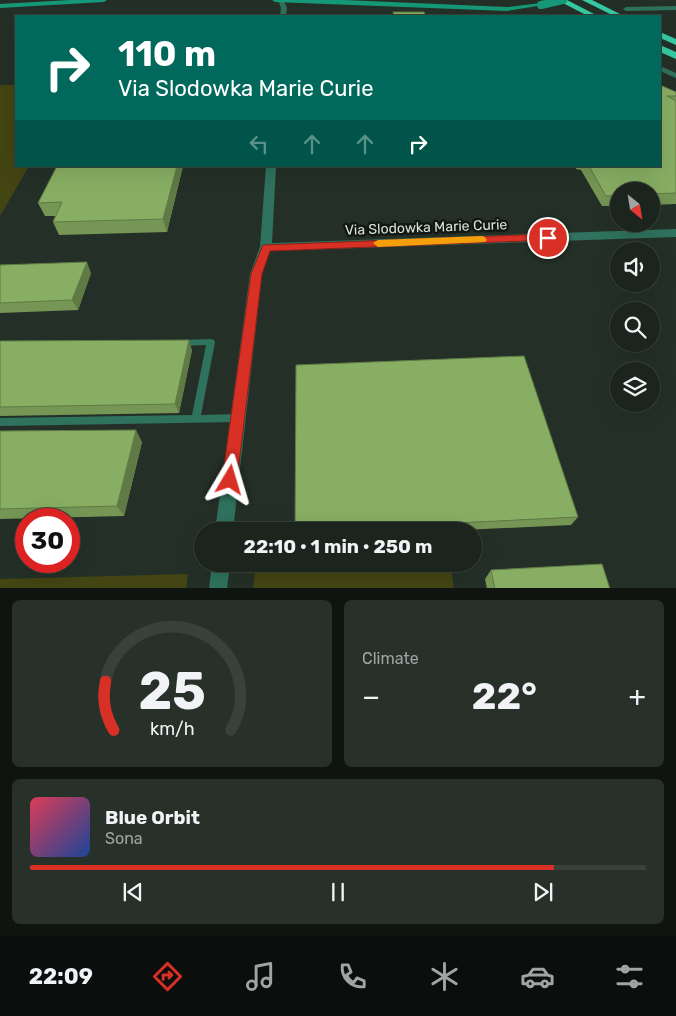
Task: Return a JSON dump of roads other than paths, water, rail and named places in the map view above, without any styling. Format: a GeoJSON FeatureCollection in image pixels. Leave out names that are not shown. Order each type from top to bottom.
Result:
{"type":"FeatureCollection","features":[{"type":"Feature","properties":{"kind":"highway"},"geometry":{"type":"LineString","coordinates":[[562,0],[592,15]]}},
{"type":"Feature","properties":{"kind":"highway"},"geometry":{"type":"LineString","coordinates":[[586,0],[618,15]]}},
{"type":"Feature","properties":{"kind":"highway"},"geometry":{"type":"LineString","coordinates":[[661,35],[676,42]]}},
{"type":"Feature","properties":{"kind":"highway"},"geometry":{"type":"LineString","coordinates":[[661,48],[676,56]]}},
{"type":"Feature","properties":{"kind":"street"},"geometry":{"type":"LineString","coordinates":[[0,6],[104,0]]}},
{"type":"Feature","properties":{"kind":"street"},"geometry":{"type":"LineString","coordinates":[[280,3],[296,0],[316,0],[507,9],[541,5],[562,0]]}},
{"type":"Feature","properties":{"kind":"street"},"geometry":{"type":"LineString","coordinates":[[626,9],[676,8]]}},
{"type":"Feature","properties":{"kind":"street"},"geometry":{"type":"LineString","coordinates":[[661,68],[676,76]]}},
{"type":"Feature","properties":{"kind":"street"},"geometry":{"type":"LineString","coordinates":[[225,522],[256,274],[266,247],[271,167]]}},
{"type":"Feature","properties":{"kind":"street","name":"Via Slodowka Marie Curie"},"geometry":{"type":"LineString","coordinates":[[266,247],[676,233]]}},
{"type":"Feature","properties":{"kind":"street"},"geometry":{"type":"LineString","coordinates":[[218,588],[220,572]]}},
{"type":"Feature","properties":{"kind":"lane"},"geometry":{"type":"LineString","coordinates":[[172,343],[211,342],[196,418]]}},
{"type":"Feature","properties":{"kind":"lane"},"geometry":{"type":"LineString","coordinates":[[0,422],[238,418]]}}]}
